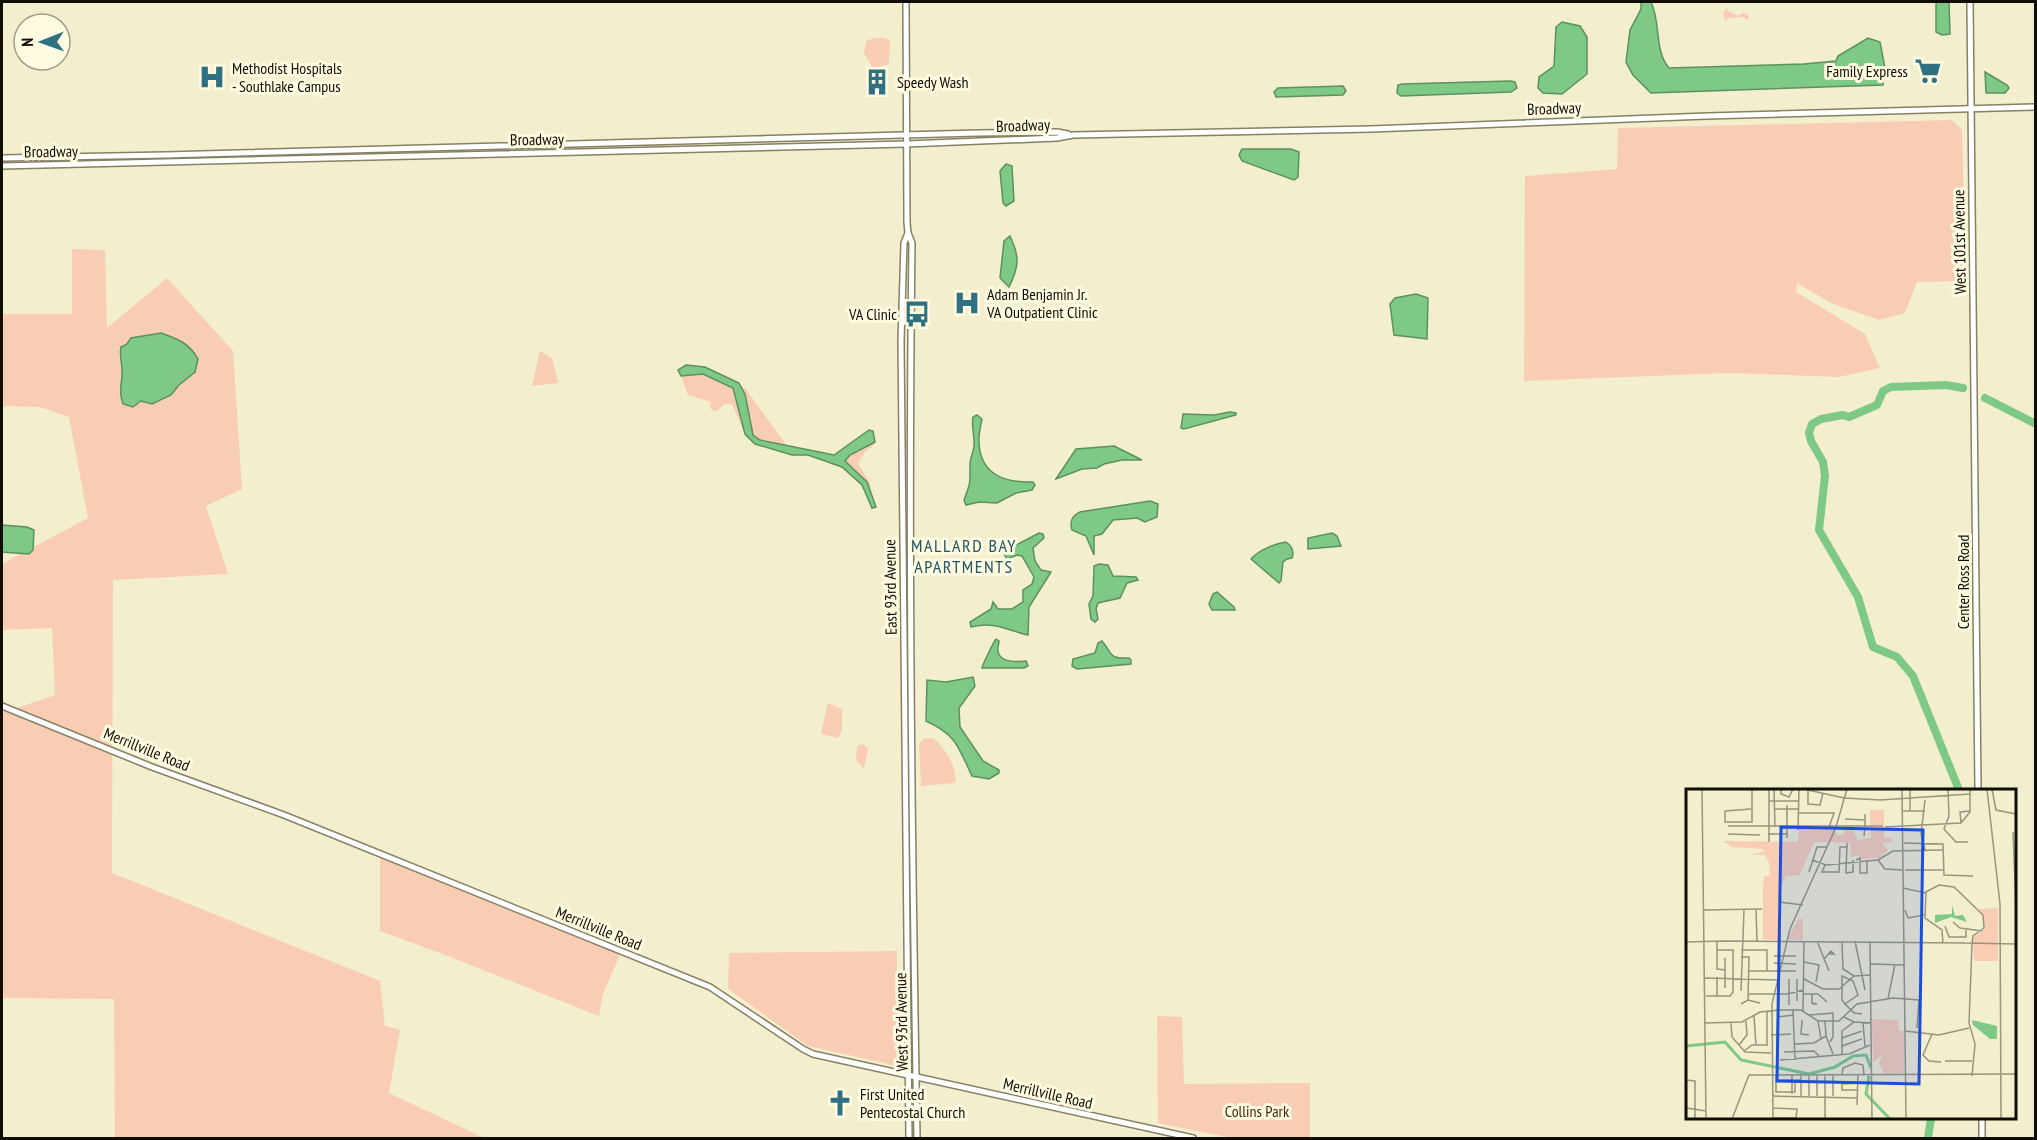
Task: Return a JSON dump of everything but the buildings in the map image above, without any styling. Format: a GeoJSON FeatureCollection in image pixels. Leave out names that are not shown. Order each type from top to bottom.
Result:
{"type":"FeatureCollection","features":[{"type":"Feature","properties":{"kind":"street","name":"East 93rd Avenue"},"geometry":{"type":"LineString","coordinates":[[906,2],[908,232],[912,243],[909,352],[910,941]]}},
{"type":"Feature","properties":{"kind":"street","name":"West 101st Avenue"},"geometry":{"type":"LineString","coordinates":[[1970,2],[1974,374]]}},
{"type":"Feature","properties":{"kind":"street","name":"Broadway"},"geometry":{"type":"LineString","coordinates":[[2,166],[906,144],[1057,138],[1073,135],[1371,129],[1707,116],[2036,107]]}},
{"type":"Feature","properties":{"kind":"street","name":"Broadway"},"geometry":{"type":"LineString","coordinates":[[2,158],[906,135],[1057,132],[1073,135]]}},
{"type":"Feature","properties":{"kind":"street","name":"Center Ross Road"},"geometry":{"type":"LineString","coordinates":[[1974,374],[1978,789]]}},
{"type":"Feature","properties":{"kind":"street","name":"Merrillville Road"},"geometry":{"type":"LineString","coordinates":[[2,706],[152,767],[284,815],[710,987],[803,1049],[813,1053],[1193,1138]]}},
{"type":"Feature","properties":{"kind":"street","name":"West 93rd Avenue"},"geometry":{"type":"LineString","coordinates":[[909,1138],[910,941]]}},
{"type":"Feature","properties":{"kind":"street","name":"West 93rd Avenue"},"geometry":{"type":"LineString","coordinates":[[910,941],[916,1077],[916,1138]]}},
{"type":"Feature","properties":{"kind":"street"},"geometry":{"type":"LineString","coordinates":[[1982,1119],[1982,1138]]}},
{"type":"Feature","properties":{"kind":"green space"},"geometry":{"type":"Polygon","coordinates":[[[1727,7],[1728,11],[1739,16],[1742,13],[1749,17],[1747,20],[1744,17],[1728,18],[1725,21],[1723,12],[1727,7]]]}},
{"type":"Feature","properties":{"kind":"green space"},"geometry":{"type":"Polygon","coordinates":[[[885,38],[890,41],[889,64],[873,68],[864,53],[866,41],[885,38]]]}},
{"type":"Feature","properties":{"kind":"green space"},"geometry":{"type":"Polygon","coordinates":[[[1952,120],[1962,130],[1966,281],[1917,282],[1905,313],[1879,320],[1831,303],[1797,283],[1796,292],[1865,334],[1880,368],[1839,377],[1729,373],[1524,381],[1525,176],[1617,169],[1618,128],[1952,120]]]}},
{"type":"Feature","properties":{"kind":"green space"},"geometry":{"type":"Polygon","coordinates":[[[72,249],[105,250],[107,328],[167,278],[233,351],[242,489],[206,506],[228,574],[113,580],[112,873],[380,981],[385,1026],[400,1030],[389,1093],[484,1138],[115,1138],[114,999],[2,998],[2,713],[55,695],[52,628],[2,630],[2,564],[88,518],[69,417],[40,407],[2,406],[2,314],[72,314],[72,249]]]}},
{"type":"Feature","properties":{"kind":"green space"},"geometry":{"type":"Polygon","coordinates":[[[540,351],[552,358],[558,383],[532,386],[540,351]]]}},
{"type":"Feature","properties":{"kind":"green space"},"geometry":{"type":"Polygon","coordinates":[[[703,374],[733,388],[745,434],[732,404],[725,404],[715,412],[710,408],[711,402],[688,395],[681,376],[703,374]]]}},
{"type":"Feature","properties":{"kind":"green space"},"geometry":{"type":"Polygon","coordinates":[[[742,388],[745,388],[787,446],[760,440],[753,435],[742,388]]]}},
{"type":"Feature","properties":{"kind":"green space"},"geometry":{"type":"Polygon","coordinates":[[[875,442],[858,464],[869,481],[872,491],[867,482],[845,461],[850,455],[875,442]]]}},
{"type":"Feature","properties":{"kind":"green space"},"geometry":{"type":"Polygon","coordinates":[[[828,703],[842,709],[842,730],[838,738],[821,734],[828,703]]]}},
{"type":"Feature","properties":{"kind":"green space"},"geometry":{"type":"Polygon","coordinates":[[[933,738],[950,758],[955,771],[955,783],[921,786],[919,744],[923,739],[933,738]]]}},
{"type":"Feature","properties":{"kind":"green space"},"geometry":{"type":"Polygon","coordinates":[[[863,744],[868,749],[864,769],[856,760],[857,746],[863,744]]]}},
{"type":"Feature","properties":{"kind":"green space"},"geometry":{"type":"Polygon","coordinates":[[[380,854],[621,952],[603,994],[599,1016],[380,931],[380,854]]]}},
{"type":"Feature","properties":{"kind":"green space"},"geometry":{"type":"Polygon","coordinates":[[[897,951],[897,1066],[808,1046],[728,989],[729,953],[897,951]]]}},
{"type":"Feature","properties":{"kind":"green space","name":"Collins Park"},"geometry":{"type":"Polygon","coordinates":[[[1157,1016],[1182,1017],[1184,1084],[1310,1083],[1310,1138],[1232,1138],[1158,1123],[1157,1016]]]}},
{"type":"Feature","properties":{"kind":"shaded area"},"geometry":{"type":"Polygon","coordinates":[[[1641,2],[1651,2],[1656,18],[1661,53],[1669,68],[1836,61],[1838,56],[1868,38],[1880,42],[1885,68],[1883,85],[1651,93],[1633,75],[1626,62],[1630,30],[1641,9],[1641,2]]]}},
{"type":"Feature","properties":{"kind":"shaded area"},"geometry":{"type":"Polygon","coordinates":[[[1936,2],[1949,2],[1950,34],[1942,35],[1936,32],[1936,2]]]}},
{"type":"Feature","properties":{"kind":"shaded area"},"geometry":{"type":"Polygon","coordinates":[[[1562,22],[1580,26],[1587,37],[1587,74],[1562,94],[1543,93],[1538,88],[1539,77],[1554,66],[1556,27],[1562,22]]]}},
{"type":"Feature","properties":{"kind":"shaded area"},"geometry":{"type":"Polygon","coordinates":[[[1985,72],[2007,85],[2009,88],[2005,93],[1986,93],[1985,72]]]}},
{"type":"Feature","properties":{"kind":"shaded area"},"geometry":{"type":"Polygon","coordinates":[[[1515,82],[1517,88],[1511,92],[1401,96],[1397,93],[1398,85],[1402,84],[1515,82]]]}},
{"type":"Feature","properties":{"kind":"shaded area"},"geometry":{"type":"Polygon","coordinates":[[[1343,86],[1346,91],[1343,95],[1276,97],[1274,92],[1278,88],[1343,86]]]}},
{"type":"Feature","properties":{"kind":"shaded area"},"geometry":{"type":"Polygon","coordinates":[[[1242,149],[1291,149],[1299,152],[1298,177],[1294,180],[1242,161],[1239,155],[1242,149]]]}},
{"type":"Feature","properties":{"kind":"shaded area"},"geometry":{"type":"Polygon","coordinates":[[[1006,164],[1012,166],[1014,201],[1006,206],[1003,203],[1000,171],[1006,164]]]}},
{"type":"Feature","properties":{"kind":"shaded area"},"geometry":{"type":"Polygon","coordinates":[[[1010,236],[1017,262],[1009,287],[1000,278],[1004,241],[1010,236]]]}},
{"type":"Feature","properties":{"kind":"shaded area"},"geometry":{"type":"Polygon","coordinates":[[[1416,294],[1428,298],[1427,339],[1394,335],[1390,304],[1395,298],[1416,294]]]}},
{"type":"Feature","properties":{"kind":"shaded area"},"geometry":{"type":"Polygon","coordinates":[[[161,333],[178,340],[191,349],[198,359],[195,372],[171,395],[152,404],[141,401],[133,407],[123,404],[121,347],[131,338],[161,333]]]}},
{"type":"Feature","properties":{"kind":"shaded area"},"geometry":{"type":"Polygon","coordinates":[[[686,365],[705,367],[739,383],[745,394],[753,435],[760,440],[834,455],[869,430],[873,431],[875,442],[850,455],[845,461],[867,482],[876,507],[872,508],[862,485],[842,467],[808,455],[792,455],[755,444],[745,434],[733,388],[703,374],[681,376],[678,370],[686,365]]]}},
{"type":"Feature","properties":{"kind":"shaded area"},"geometry":{"type":"Polygon","coordinates":[[[1230,412],[1236,415],[1181,428],[1183,414],[1214,415],[1230,412]]]}},
{"type":"Feature","properties":{"kind":"shaded area"},"geometry":{"type":"Polygon","coordinates":[[[977,415],[982,419],[979,436],[980,450],[987,468],[1002,478],[1033,482],[1035,485],[1032,490],[1016,493],[997,503],[979,502],[966,505],[964,500],[970,482],[970,462],[974,448],[973,417],[977,415]]]}},
{"type":"Feature","properties":{"kind":"shaded area"},"geometry":{"type":"Polygon","coordinates":[[[1114,446],[1142,460],[1122,460],[1097,468],[1082,469],[1056,479],[1076,449],[1114,446]]]}},
{"type":"Feature","properties":{"kind":"shaded area"},"geometry":{"type":"Polygon","coordinates":[[[1150,501],[1158,504],[1157,517],[1145,522],[1137,518],[1113,520],[1102,534],[1094,536],[1094,555],[1086,536],[1072,530],[1072,519],[1080,512],[1150,501]]]}},
{"type":"Feature","properties":{"kind":"shaded area"},"geometry":{"type":"Polygon","coordinates":[[[2,525],[27,527],[34,530],[33,550],[29,554],[2,552],[2,525]]]}},
{"type":"Feature","properties":{"kind":"shaded area"},"geometry":{"type":"Polygon","coordinates":[[[1039,533],[1043,534],[1044,538],[1033,548],[1035,561],[1041,570],[1051,572],[1029,607],[1028,635],[987,625],[971,627],[970,622],[991,609],[993,602],[998,609],[1012,609],[1023,602],[1023,590],[1032,584],[1034,577],[1022,556],[1017,555],[1007,559],[1003,552],[1039,533]]]}},
{"type":"Feature","properties":{"kind":"shaded area"},"geometry":{"type":"Polygon","coordinates":[[[1332,533],[1337,536],[1341,546],[1308,549],[1308,538],[1332,533]]]}},
{"type":"Feature","properties":{"kind":"shaded area"},"geometry":{"type":"Polygon","coordinates":[[[1286,542],[1293,551],[1293,556],[1283,562],[1279,583],[1251,559],[1267,548],[1286,542]]]}},
{"type":"Feature","properties":{"kind":"shaded area"},"geometry":{"type":"Polygon","coordinates":[[[1108,565],[1113,576],[1136,577],[1138,580],[1127,583],[1120,598],[1098,603],[1096,609],[1098,619],[1095,622],[1091,619],[1089,604],[1093,596],[1094,566],[1108,565]]]}},
{"type":"Feature","properties":{"kind":"shaded area"},"geometry":{"type":"Polygon","coordinates":[[[1217,592],[1235,610],[1212,610],[1209,604],[1213,594],[1217,592]]]}},
{"type":"Feature","properties":{"kind":"shaded area"},"geometry":{"type":"Polygon","coordinates":[[[996,639],[999,641],[998,650],[1002,658],[1009,661],[1026,661],[1028,666],[1024,668],[982,668],[996,639]]]}},
{"type":"Feature","properties":{"kind":"shaded area"},"geometry":{"type":"Polygon","coordinates":[[[1102,641],[1112,655],[1117,658],[1129,658],[1131,664],[1077,669],[1072,666],[1073,659],[1095,653],[1098,643],[1102,641]]]}},
{"type":"Feature","properties":{"kind":"shaded area"},"geometry":{"type":"Polygon","coordinates":[[[973,677],[975,686],[959,708],[960,727],[983,761],[999,770],[999,773],[989,779],[972,776],[950,737],[926,721],[927,680],[946,682],[973,677]]]}},
{"type":"Feature","properties":{"kind":"waterway"},"geometry":{"type":"LineString","coordinates":[[1959,789],[1913,676],[1897,657],[1873,647],[1858,597],[1819,530],[1825,476],[1823,462],[1809,433],[1812,424],[1821,419],[1843,415],[1849,417],[1877,405],[1883,391],[1891,387],[1946,385],[1963,388]]}},
{"type":"Feature","properties":{"kind":"waterway"},"geometry":{"type":"LineString","coordinates":[[1985,398],[2036,424]]}},
{"type":"Feature","properties":{"kind":"waterway"},"geometry":{"type":"LineString","coordinates":[[1928,1138],[1931,1119]]}},
{"type":"Feature","properties":{"kind":"place","name":"Family Express"},"geometry":{"type":"Point","coordinates":[1928,71]}},
{"type":"Feature","properties":{"kind":"place","name":"Methodist Hospitals - Southlake Campus"},"geometry":{"type":"Point","coordinates":[212,77]}},
{"type":"Feature","properties":{"kind":"place","name":"Speedy Wash"},"geometry":{"type":"Point","coordinates":[877,82]}},
{"type":"Feature","properties":{"kind":"place","name":"Adam Benjamin Jr. VA Outpatient Clinic"},"geometry":{"type":"Point","coordinates":[967,303]}},
{"type":"Feature","properties":{"kind":"place","name":"VA Clinic"},"geometry":{"type":"Point","coordinates":[917,314]}},
{"type":"Feature","properties":{"kind":"place","name":"First United Pentecostal Church"},"geometry":{"type":"Point","coordinates":[840,1103]}},
{"type":"Feature","properties":{"kind":"district","name":"MALLARD BAY APARTMENTS"},"geometry":{"type":"Point","coordinates":[964,555]}}]}
